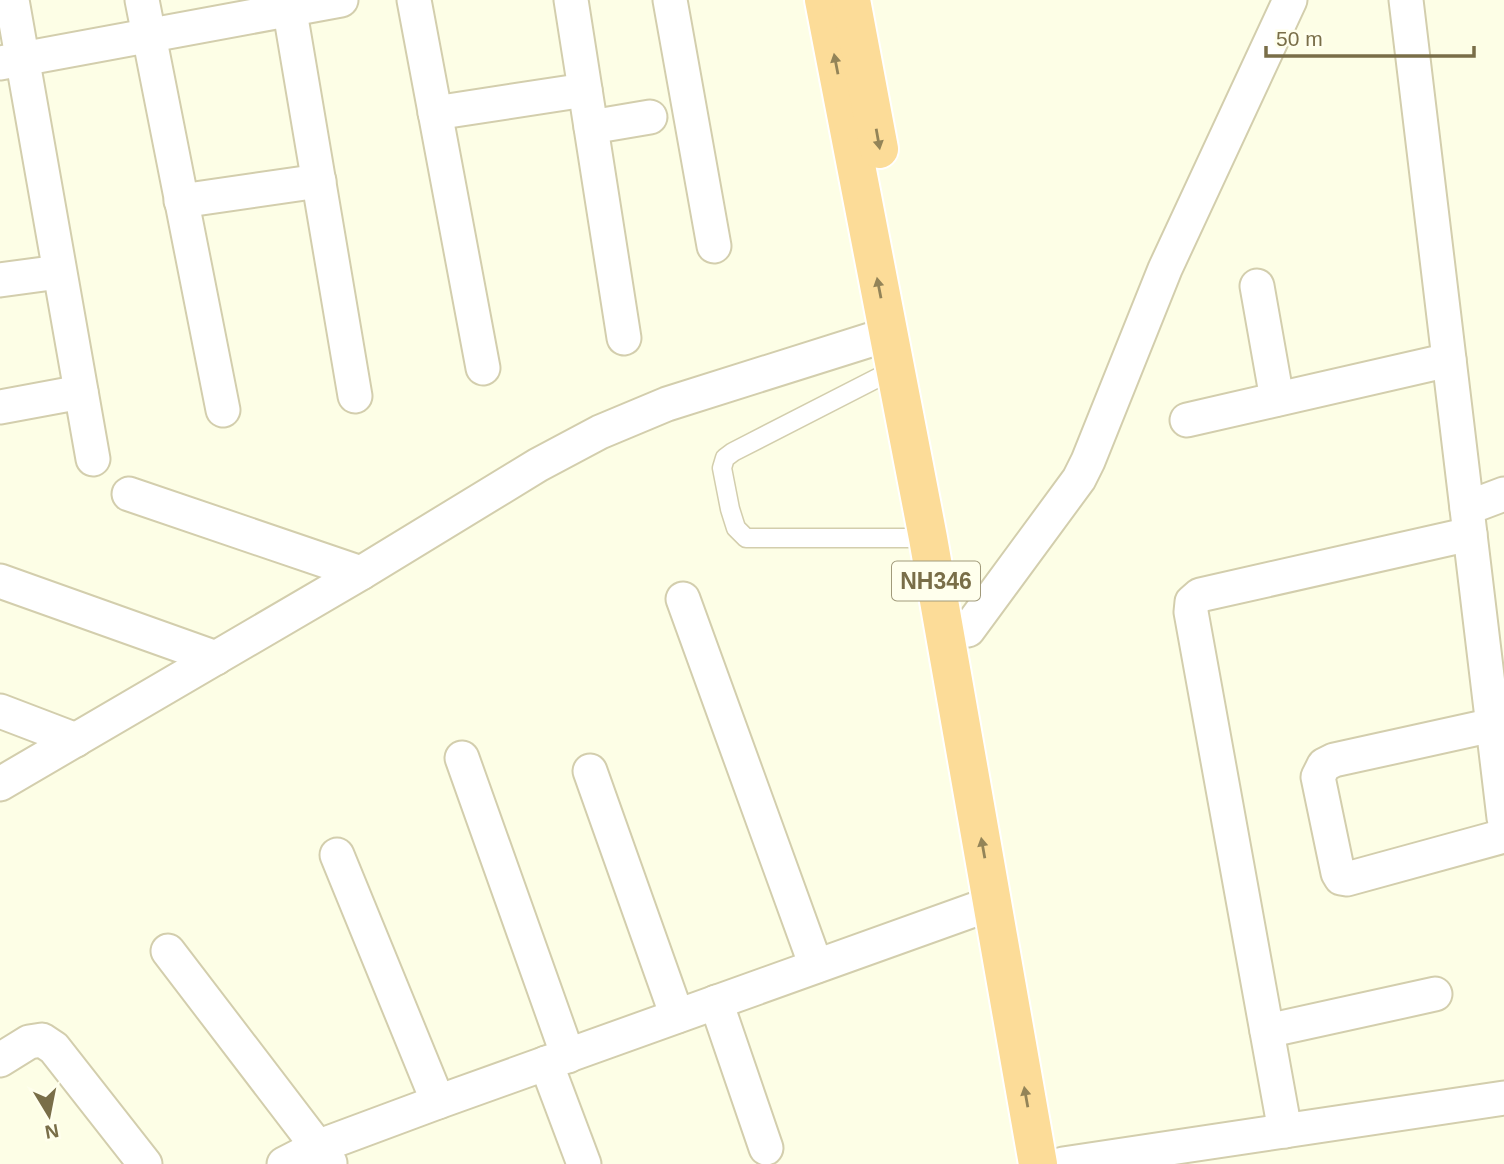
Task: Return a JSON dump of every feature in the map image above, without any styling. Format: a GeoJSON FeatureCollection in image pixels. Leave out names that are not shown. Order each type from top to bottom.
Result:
{"type":"FeatureCollection","features":[{"type":"Feature","properties":{"kind":"highway","name":"NH346"},"geometry":{"type":"LineString","coordinates":[[824,0],[928,538],[1038,1164]]}},
{"type":"Feature","properties":{"kind":"highway","name":"NH346"},"geometry":{"type":"LineString","coordinates":[[851,0],[1014,875],[1063,1164]]}},
{"type":"Feature","properties":{"kind":"street"},"geometry":{"type":"LineString","coordinates":[[12,0],[11,61],[59,272],[93,459]]}},
{"type":"Feature","properties":{"kind":"street"},"geometry":{"type":"LineString","coordinates":[[142,0],[223,410]]}},
{"type":"Feature","properties":{"kind":"street"},"geometry":{"type":"LineString","coordinates":[[11,61],[289,5],[341,0]]}},
{"type":"Feature","properties":{"kind":"street"},"geometry":{"type":"LineString","coordinates":[[414,0],[483,368]]}},
{"type":"Feature","properties":{"kind":"street"},"geometry":{"type":"LineString","coordinates":[[571,0],[624,338]]}},
{"type":"Feature","properties":{"kind":"street"},"geometry":{"type":"LineString","coordinates":[[670,0],[714,246]]}},
{"type":"Feature","properties":{"kind":"street"},"geometry":{"type":"LineString","coordinates":[[968,631],[1079,479],[1166,269],[1290,0]]}},
{"type":"Feature","properties":{"kind":"street"},"geometry":{"type":"LineString","coordinates":[[1406,0],[1468,521],[1494,652],[1493,725],[1502,776],[1504,818]]}},
{"type":"Feature","properties":{"kind":"street"},"geometry":{"type":"LineString","coordinates":[[289,5],[355,396]]}},
{"type":"Feature","properties":{"kind":"street"},"geometry":{"type":"LineString","coordinates":[[435,113],[585,90]]}},
{"type":"Feature","properties":{"kind":"street"},"geometry":{"type":"LineString","coordinates":[[591,127],[650,117]]}},
{"type":"Feature","properties":{"kind":"street"},"geometry":{"type":"LineString","coordinates":[[181,201],[319,181]]}},
{"type":"Feature","properties":{"kind":"street"},"geometry":{"type":"LineString","coordinates":[[0,281],[59,272]]}},
{"type":"Feature","properties":{"kind":"street"},"geometry":{"type":"LineString","coordinates":[[1257,286],[1277,399]]}},
{"type":"Feature","properties":{"kind":"street"},"geometry":{"type":"LineString","coordinates":[[0,784],[361,573],[538,465],[600,432],[667,404],[892,352]]}},
{"type":"Feature","properties":{"kind":"street"},"geometry":{"type":"LineString","coordinates":[[1187,420],[1449,360]]}},
{"type":"Feature","properties":{"kind":"street"},"geometry":{"type":"LineString","coordinates":[[0,407],[80,392]]}},
{"type":"Feature","properties":{"kind":"street"},"geometry":{"type":"LineString","coordinates":[[129,494],[361,573]]}},
{"type":"Feature","properties":{"kind":"street"},"geometry":{"type":"LineString","coordinates":[[1285,1131],[1191,612],[1192,602],[1200,595],[1468,521],[1504,494]]}},
{"type":"Feature","properties":{"kind":"street"},"geometry":{"type":"LineString","coordinates":[[0,581],[216,658]]}},
{"type":"Feature","properties":{"kind":"street"},"geometry":{"type":"LineString","coordinates":[[683,599],[816,967]]}},
{"type":"Feature","properties":{"kind":"street"},"geometry":{"type":"LineString","coordinates":[[0,711],[76,740]]}},
{"type":"Feature","properties":{"kind":"street"},"geometry":{"type":"LineString","coordinates":[[1493,725],[1334,760],[1324,765],[1318,777],[1341,878],[1347,879],[1504,836]]}},
{"type":"Feature","properties":{"kind":"street"},"geometry":{"type":"LineString","coordinates":[[462,758],[557,1060],[584,1164]]}},
{"type":"Feature","properties":{"kind":"street"},"geometry":{"type":"LineString","coordinates":[[590,771],[677,1016]]}},
{"type":"Feature","properties":{"kind":"street"},"geometry":{"type":"LineString","coordinates":[[337,855],[438,1102]]}},
{"type":"Feature","properties":{"kind":"street"},"geometry":{"type":"LineString","coordinates":[[284,1164],[324,1156],[438,1102],[993,903]]}},
{"type":"Feature","properties":{"kind":"street"},"geometry":{"type":"LineString","coordinates":[[168,951],[324,1156]]}},
{"type":"Feature","properties":{"kind":"street"},"geometry":{"type":"LineString","coordinates":[[1267,1031],[1435,994]]}},
{"type":"Feature","properties":{"kind":"street"},"geometry":{"type":"LineString","coordinates":[[716,1002],[766,1148]]}},
{"type":"Feature","properties":{"kind":"street"},"geometry":{"type":"LineString","coordinates":[[0,1060],[29,1042],[42,1040],[54,1048],[145,1164]]}},
{"type":"Feature","properties":{"kind":"street"},"geometry":{"type":"LineString","coordinates":[[1063,1164],[1504,1098]]}},
{"type":"Feature","properties":{"kind":"lane"},"geometry":{"type":"LineString","coordinates":[[892,352],[733,452],[725,458],[722,468],[736,528],[746,538],[928,538]]}}]}
